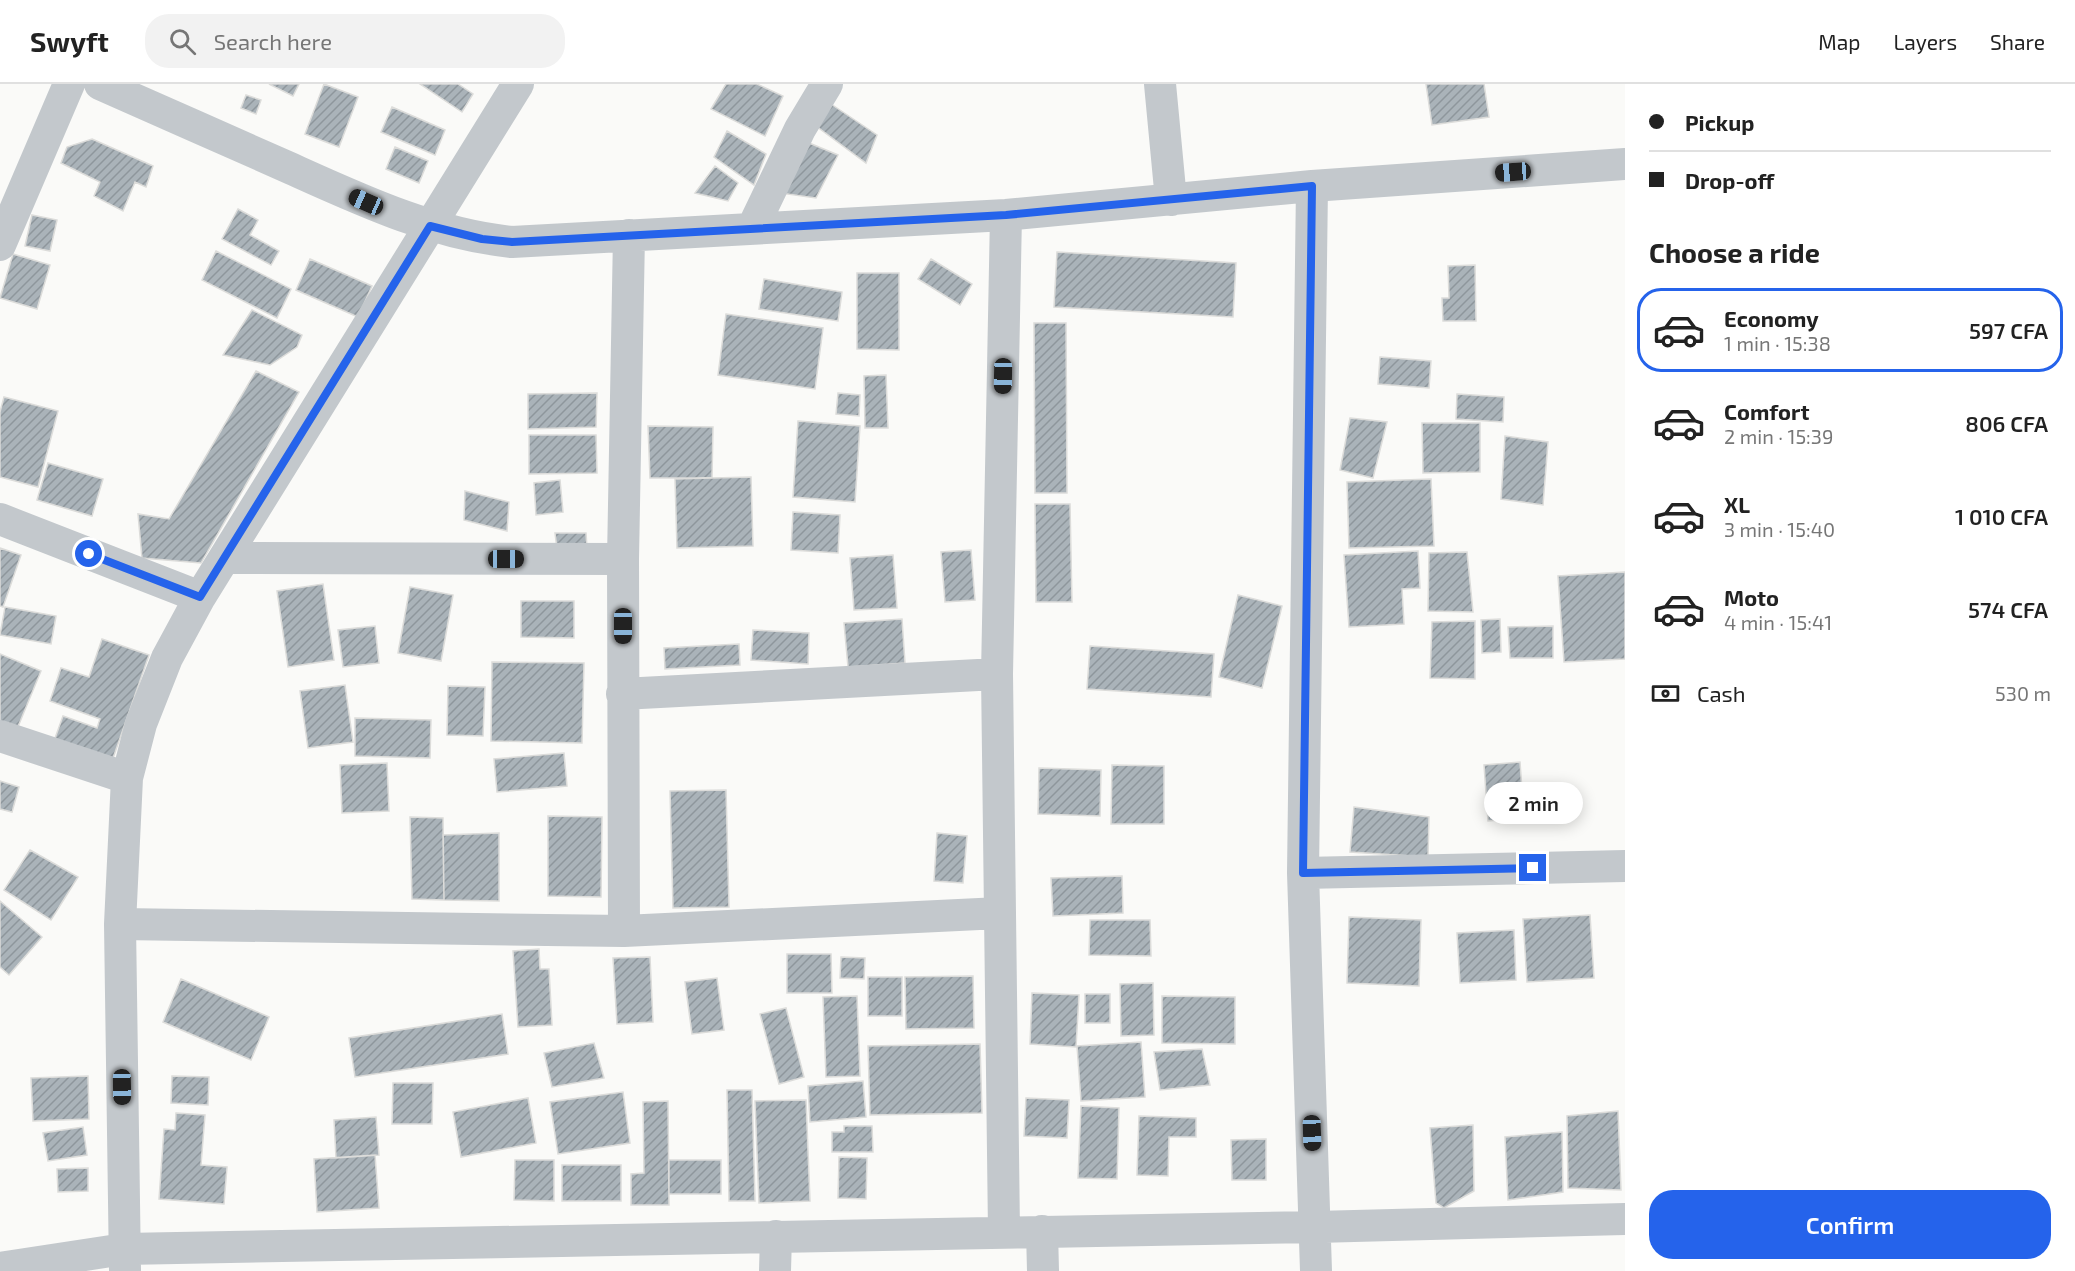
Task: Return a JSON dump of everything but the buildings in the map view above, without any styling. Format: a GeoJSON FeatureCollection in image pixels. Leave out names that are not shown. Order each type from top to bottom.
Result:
{"type":"FeatureCollection","features":[{"type":"Feature","properties":{"kind":"street"},"geometry":{"type":"LineString","coordinates":[[0,245],[69,84]]}},
{"type":"Feature","properties":{"kind":"street"},"geometry":{"type":"LineString","coordinates":[[100,84],[366,202],[430,226],[482,239],[512,242],[1006,215],[1312,186],[1625,164]]}},
{"type":"Feature","properties":{"kind":"street"},"geometry":{"type":"LineString","coordinates":[[125,1260],[120,924],[127,777],[141,724],[167,658],[200,597],[518,84]]}},
{"type":"Feature","properties":{"kind":"street"},"geometry":{"type":"LineString","coordinates":[[752,228],[800,129],[827,84]]}},
{"type":"Feature","properties":{"kind":"street"},"geometry":{"type":"LineString","coordinates":[[1160,84],[1171,200]]}},
{"type":"Feature","properties":{"kind":"street"},"geometry":{"type":"LineString","coordinates":[[1312,186],[1303,873],[1316,1271]]}},
{"type":"Feature","properties":{"kind":"street"},"geometry":{"type":"LineString","coordinates":[[1004,1232],[997,674],[1006,215]]}},
{"type":"Feature","properties":{"kind":"street"},"geometry":{"type":"LineString","coordinates":[[624,931],[622,694],[629,235]]}},
{"type":"Feature","properties":{"kind":"street"},"geometry":{"type":"LineString","coordinates":[[0,519],[200,597]]}},
{"type":"Feature","properties":{"kind":"street"},"geometry":{"type":"LineString","coordinates":[[225,558],[623,559]]}},
{"type":"Feature","properties":{"kind":"street"},"geometry":{"type":"LineString","coordinates":[[622,694],[997,674]]}},
{"type":"Feature","properties":{"kind":"street"},"geometry":{"type":"LineString","coordinates":[[0,736],[127,777]]}},
{"type":"Feature","properties":{"kind":"street"},"geometry":{"type":"LineString","coordinates":[[1303,873],[1625,866]]}},
{"type":"Feature","properties":{"kind":"street"},"geometry":{"type":"LineString","coordinates":[[120,924],[624,931],[1000,913]]}},
{"type":"Feature","properties":{"kind":"street"},"geometry":{"type":"LineString","coordinates":[[0,1268],[125,1260],[776,1236],[1316,1227],[1625,1219]]}},
{"type":"Feature","properties":{"kind":"street"},"geometry":{"type":"LineString","coordinates":[[1042,1231],[1043,1271]]}},
{"type":"Feature","properties":{"kind":"street"},"geometry":{"type":"LineString","coordinates":[[775,1271],[776,1236]]}},
{"type":"Feature","properties":{"kind":"route"},"geometry":{"type":"LineString","coordinates":[[89,554],[200,597],[430,226],[482,239],[512,242],[1006,215],[1312,186],[1303,873],[1533,868]]}}]}
